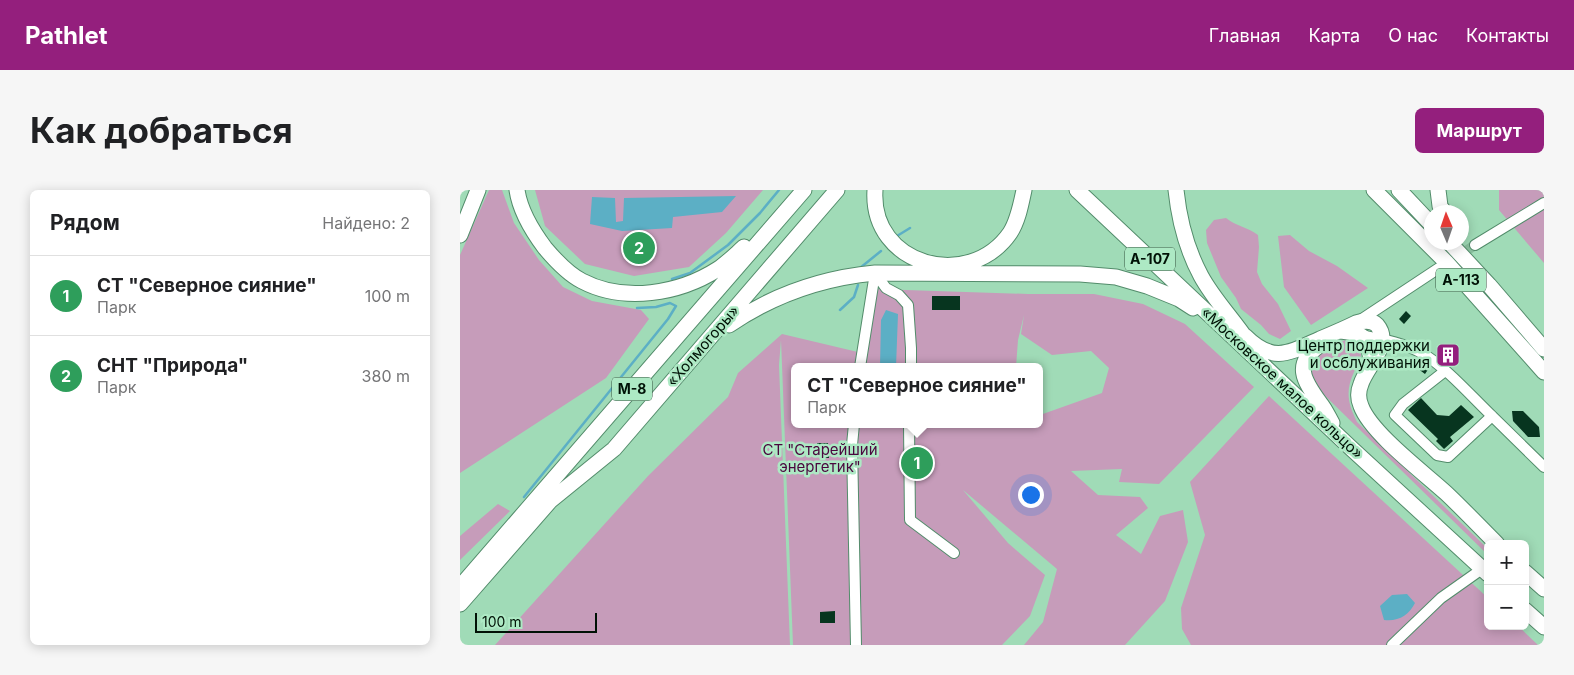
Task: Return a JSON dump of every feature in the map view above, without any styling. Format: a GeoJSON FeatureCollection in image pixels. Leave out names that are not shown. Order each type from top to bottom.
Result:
{"type":"FeatureCollection","features":[{"type":"Feature","properties":{"kind":"highway"},"geometry":{"type":"LineString","coordinates":[[460,235],[478,190]]}},
{"type":"Feature","properties":{"kind":"highway"},"geometry":{"type":"LineString","coordinates":[[517,190],[526,216],[537,237],[564,268],[582,281],[602,289],[624,294],[649,293],[670,289],[719,269],[785,211]]}},
{"type":"Feature","properties":{"kind":"highway","name":"«Холмогоры»"},"geometry":{"type":"LineString","coordinates":[[460,587],[804,190]]}},
{"type":"Feature","properties":{"kind":"highway","name":"«Холмогоры»"},"geometry":{"type":"LineString","coordinates":[[460,604],[550,500],[614,449],[837,190]]}},
{"type":"Feature","properties":{"kind":"highway"},"geometry":{"type":"LineString","coordinates":[[875,190],[874,204],[878,221],[886,236],[900,250],[917,260],[938,265],[960,264],[979,259],[999,245],[1010,232],[1019,212],[1024,190]]}},
{"type":"Feature","properties":{"kind":"highway","name":"«Московское малое кольцо»"},"geometry":{"type":"LineString","coordinates":[[1077,190],[1484,571]]}},
{"type":"Feature","properties":{"kind":"highway"},"geometry":{"type":"LineString","coordinates":[[1176,190],[1183,229],[1201,277],[1241,331],[1263,365]]}},
{"type":"Feature","properties":{"kind":"highway","name":"А-113"},"geometry":{"type":"LineString","coordinates":[[1374,190],[1446,262],[1544,372]]}},
{"type":"Feature","properties":{"kind":"highway"},"geometry":{"type":"LineString","coordinates":[[1399,190],[1424,216]]}},
{"type":"Feature","properties":{"kind":"highway"},"geometry":{"type":"LineString","coordinates":[[1438,190],[1440,205]]}},
{"type":"Feature","properties":{"kind":"highway"},"geometry":{"type":"LineString","coordinates":[[1469,245],[1489,285]]}},
{"type":"Feature","properties":{"kind":"highway","name":"А-113"},"geometry":{"type":"LineString","coordinates":[[1456,250],[1544,349]]}},
{"type":"Feature","properties":{"kind":"highway"},"geometry":{"type":"LineString","coordinates":[[713,335],[752,310],[784,294],[847,276],[875,273],[1080,274],[1116,277],[1147,286],[1179,299],[1222,327]]}},
{"type":"Feature","properties":{"kind":"highway"},"geometry":{"type":"LineString","coordinates":[[1241,331],[1257,346],[1276,354],[1300,349],[1338,332],[1358,329],[1364,321],[1370,321],[1374,318],[1380,330],[1377,351],[1364,375],[1359,390],[1361,406],[1371,423],[1385,438],[1493,540]]}},
{"type":"Feature","properties":{"kind":"highway"},"geometry":{"type":"LineString","coordinates":[[1358,329],[1377,351]]}},
{"type":"Feature","properties":{"kind":"highway"},"geometry":{"type":"LineString","coordinates":[[1338,332],[1311,352],[1306,359],[1303,371],[1307,385],[1321,403],[1342,440]]}},
{"type":"Feature","properties":{"kind":"highway"},"geometry":{"type":"LineString","coordinates":[[1529,576],[1544,589]]}},
{"type":"Feature","properties":{"kind":"highway"},"geometry":{"type":"LineString","coordinates":[[1529,614],[1544,628]]}},
{"type":"Feature","properties":{"kind":"lane"},"geometry":{"type":"LineString","coordinates":[[1469,242],[1544,203]]}},
{"type":"Feature","properties":{"kind":"lane"},"geometry":{"type":"LineString","coordinates":[[1374,318],[1439,268]]}},
{"type":"Feature","properties":{"kind":"lane"},"geometry":{"type":"LineString","coordinates":[[861,363],[875,273]]}},
{"type":"Feature","properties":{"kind":"lane"},"geometry":{"type":"LineString","coordinates":[[875,273],[886,288],[899,295],[908,305],[911,363]]}},
{"type":"Feature","properties":{"kind":"lane"},"geometry":{"type":"LineString","coordinates":[[1358,329],[1377,351]]}},
{"type":"Feature","properties":{"kind":"lane"},"geometry":{"type":"LineString","coordinates":[[1377,351],[1398,344]]}},
{"type":"Feature","properties":{"kind":"lane"},"geometry":{"type":"LineString","coordinates":[[1377,351],[1398,344],[1423,354],[1492,416],[1544,468]]}},
{"type":"Feature","properties":{"kind":"lane"},"geometry":{"type":"LineString","coordinates":[[1444,371],[1403,404],[1394,415],[1437,455],[1448,457],[1492,416]]}},
{"type":"Feature","properties":{"kind":"lane"},"geometry":{"type":"LineString","coordinates":[[854,428],[852,445],[856,645]]}},
{"type":"Feature","properties":{"kind":"lane"},"geometry":{"type":"LineString","coordinates":[[909,428],[910,520],[954,553]]}},
{"type":"Feature","properties":{"kind":"lane"},"geometry":{"type":"LineString","coordinates":[[1392,645],[1442,598],[1484,573]]}},
{"type":"Feature","properties":{"kind":"green space"},"geometry":{"type":"Polygon","coordinates":[[[489,190],[502,190],[514,223],[539,260],[563,287],[592,301],[641,310],[649,319],[606,378],[460,473],[460,255],[489,190]]]}},
{"type":"Feature","properties":{"kind":"green space"},"geometry":{"type":"Polygon","coordinates":[[[535,190],[763,190],[726,233],[689,267],[634,276],[585,264],[545,226],[535,190]]]}},
{"type":"Feature","properties":{"kind":"green space"},"geometry":{"type":"Polygon","coordinates":[[[1499,190],[1544,190],[1544,263],[1499,210],[1499,190]]]}},
{"type":"Feature","properties":{"kind":"green space"},"geometry":{"type":"Polygon","coordinates":[[[1226,218],[1258,235],[1257,272],[1262,284],[1278,304],[1291,331],[1280,339],[1269,334],[1241,309],[1236,298],[1221,277],[1207,243],[1206,230],[1214,220],[1226,218]]]}},
{"type":"Feature","properties":{"kind":"green space"},"geometry":{"type":"Polygon","coordinates":[[[1290,235],[1309,251],[1337,266],[1368,288],[1311,325],[1284,287],[1278,236],[1290,235]]]}},
{"type":"Feature","properties":{"kind":"green space","name":"СТ \"Старейший энергетик\""},"geometry":{"type":"Polygon","coordinates":[[[876,289],[1028,294],[1094,294],[1143,304],[1185,324],[1254,387],[1159,484],[1119,482],[1122,469],[1071,471],[1098,495],[1140,497],[1148,508],[1116,535],[1141,554],[1160,516],[1183,510],[1188,542],[1165,601],[1125,645],[1024,645],[1043,622],[1057,569],[963,490],[1008,543],[1045,575],[1030,616],[1002,645],[793,645],[781,340],[779,365],[790,645],[495,645],[648,476],[728,397],[738,373],[782,334],[862,353],[876,289]]]}},
{"type":"Feature","properties":{"kind":"green space"},"geometry":{"type":"Polygon","coordinates":[[[1346,340],[1352,341],[1361,349],[1360,358],[1349,386],[1351,409],[1357,422],[1484,545],[1484,551],[1315,386],[1311,375],[1311,368],[1317,356],[1334,344],[1346,340]]]}},
{"type":"Feature","properties":{"kind":"green space"},"geometry":{"type":"Polygon","coordinates":[[[1269,396],[1484,594],[1484,630],[1522,630],[1538,645],[1191,645],[1182,629],[1181,608],[1205,535],[1190,482],[1269,396]]]}},
{"type":"Feature","properties":{"kind":"green space"},"geometry":{"type":"Polygon","coordinates":[[[498,504],[510,511],[460,560],[460,536],[498,504]]]}},
{"type":"Feature","properties":{"kind":"water"},"geometry":{"type":"Polygon","coordinates":[[[736,196],[722,212],[673,217],[672,228],[622,231],[590,224],[592,197],[615,198],[616,222],[623,221],[624,198],[736,196]]]}},
{"type":"Feature","properties":{"kind":"water"},"geometry":{"type":"Polygon","coordinates":[[[886,310],[898,314],[896,363],[880,363],[881,320],[886,310]]]}},
{"type":"Feature","properties":{"kind":"water"},"geometry":{"type":"Polygon","coordinates":[[[1407,594],[1415,603],[1410,611],[1398,619],[1384,620],[1380,606],[1392,595],[1407,594]]]}},
{"type":"Feature","properties":{"kind":"building"},"geometry":{"type":"Polygon","coordinates":[[[932,296],[960,296],[960,310],[932,310],[932,296]]]}},
{"type":"Feature","properties":{"kind":"building"},"geometry":{"type":"Polygon","coordinates":[[[1406,311],[1411,316],[1404,324],[1399,319],[1406,311]]]}},
{"type":"Feature","properties":{"kind":"building","name":"Центр поддержки и осблуживания"},"geometry":{"type":"Polygon","coordinates":[[[1451,346],[1457,352],[1446,363],[1440,357],[1451,346]]]}},
{"type":"Feature","properties":{"kind":"building"},"geometry":{"type":"Polygon","coordinates":[[[1417,359],[1429,368],[1425,374],[1413,365],[1417,359]]]}},
{"type":"Feature","properties":{"kind":"building"},"geometry":{"type":"Polygon","coordinates":[[[1421,398],[1437,415],[1449,416],[1461,405],[1474,417],[1450,437],[1453,441],[1444,449],[1436,441],[1438,439],[1408,410],[1421,398]]]}},
{"type":"Feature","properties":{"kind":"building"},"geometry":{"type":"Polygon","coordinates":[[[1512,411],[1523,411],[1539,427],[1540,437],[1528,437],[1513,421],[1512,411]]]}},
{"type":"Feature","properties":{"kind":"building"},"geometry":{"type":"Polygon","coordinates":[[[817,443],[828,443],[829,458],[822,458],[821,448],[817,448],[817,443]]]}},
{"type":"Feature","properties":{"kind":"building"},"geometry":{"type":"Polygon","coordinates":[[[835,611],[835,623],[820,623],[820,612],[835,611]]]}},
{"type":"Feature","properties":{"kind":"waterway"},"geometry":{"type":"LineString","coordinates":[[672,279],[690,273],[728,245],[760,213],[779,190]]}},
{"type":"Feature","properties":{"kind":"waterway"},"geometry":{"type":"LineString","coordinates":[[897,236],[910,228]]}},
{"type":"Feature","properties":{"kind":"waterway"},"geometry":{"type":"LineString","coordinates":[[860,268],[881,251]]}},
{"type":"Feature","properties":{"kind":"waterway"},"geometry":{"type":"LineString","coordinates":[[840,310],[854,297],[858,285]]}},
{"type":"Feature","properties":{"kind":"waterway"},"geometry":{"type":"LineString","coordinates":[[524,497],[668,319],[676,306],[670,303],[656,307],[637,308]]}},
{"type":"Feature","properties":{"kind":"tunnel"},"geometry":{"type":"LineString","coordinates":[[1442,267],[1475,245]]}},
{"type":"Feature","properties":{"kind":"place","name":"СНТ \"Природа\""},"geometry":{"type":"Point","coordinates":[639,248]}},
{"type":"Feature","properties":{"kind":"place","name":"Центр поддержки и осблуживания"},"geometry":{"type":"Point","coordinates":[1448,355]}},
{"type":"Feature","properties":{"kind":"place","name":"СТ \"Северное сияние\""},"geometry":{"type":"Point","coordinates":[917,463]}}]}
